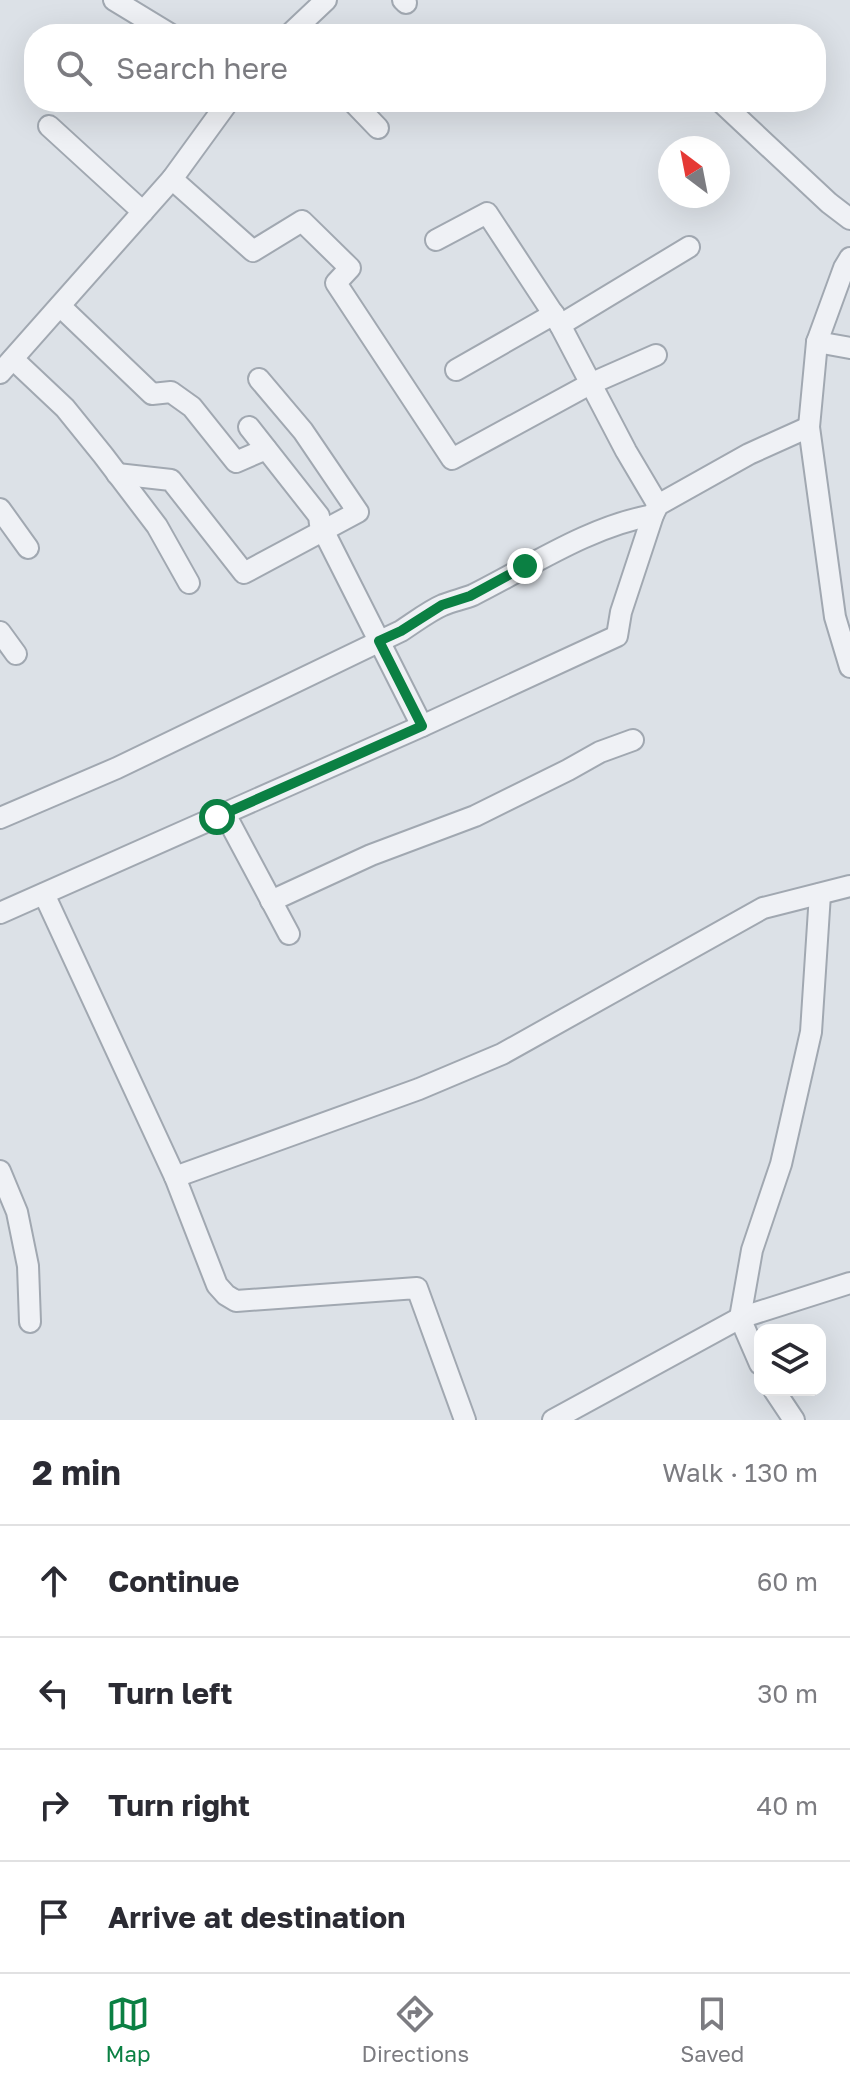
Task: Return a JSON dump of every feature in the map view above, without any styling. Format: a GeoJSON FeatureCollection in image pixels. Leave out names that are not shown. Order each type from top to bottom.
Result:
{"type":"FeatureCollection","features":[{"type":"Feature","properties":{"kind":"street"},"geometry":{"type":"LineString","coordinates":[[114,0],[154,24]]}},
{"type":"Feature","properties":{"kind":"street"},"geometry":{"type":"LineString","coordinates":[[301,24],[326,0]]}},
{"type":"Feature","properties":{"kind":"street"},"geometry":{"type":"LineString","coordinates":[[189,583],[157,526],[65,408],[6,366],[172,179],[221,112]]}},
{"type":"Feature","properties":{"kind":"street"},"geometry":{"type":"LineString","coordinates":[[363,112],[378,128]]}},
{"type":"Feature","properties":{"kind":"street"},"geometry":{"type":"LineString","coordinates":[[732,112],[850,219]]}},
{"type":"Feature","properties":{"kind":"street"},"geometry":{"type":"LineString","coordinates":[[49,126],[143,212]]}},
{"type":"Feature","properties":{"kind":"street"},"geometry":{"type":"LineString","coordinates":[[172,179],[253,251],[302,221],[350,268],[336,283],[452,459],[590,384],[656,355]]}},
{"type":"Feature","properties":{"kind":"street"},"geometry":{"type":"LineString","coordinates":[[0,913],[617,636],[621,612],[656,510],[557,320],[487,213],[436,240]]}},
{"type":"Feature","properties":{"kind":"street"},"geometry":{"type":"LineString","coordinates":[[456,370],[557,320],[689,247]]}},
{"type":"Feature","properties":{"kind":"street"},"geometry":{"type":"LineString","coordinates":[[850,258],[817,342],[809,427],[835,617],[850,667]]}},
{"type":"Feature","properties":{"kind":"street"},"geometry":{"type":"LineString","coordinates":[[60,306],[152,394],[171,392],[192,407],[236,462],[266,449]]}},
{"type":"Feature","properties":{"kind":"street"},"geometry":{"type":"LineString","coordinates":[[817,342],[850,348]]}},
{"type":"Feature","properties":{"kind":"street"},"geometry":{"type":"LineString","coordinates":[[117,474],[171,480],[244,573],[358,512],[303,431],[259,379]]}},
{"type":"Feature","properties":{"kind":"street"},"geometry":{"type":"LineString","coordinates":[[249,427],[319,516],[323,531],[422,726]]}},
{"type":"Feature","properties":{"kind":"street"},"geometry":{"type":"LineString","coordinates":[[0,818],[117,768],[401,631],[442,605],[470,596],[578,541],[656,510],[749,454],[809,427]]}},
{"type":"Feature","properties":{"kind":"street"},"geometry":{"type":"LineString","coordinates":[[0,509],[28,548]]}},
{"type":"Feature","properties":{"kind":"street"},"geometry":{"type":"LineString","coordinates":[[0,632],[16,654]]}},
{"type":"Feature","properties":{"kind":"street"},"geometry":{"type":"LineString","coordinates":[[271,901],[371,855],[475,816],[600,752],[633,740]]}},
{"type":"Feature","properties":{"kind":"street"},"geometry":{"type":"LineString","coordinates":[[225,814],[289,934]]}},
{"type":"Feature","properties":{"kind":"street"},"geometry":{"type":"LineString","coordinates":[[175,1177],[419,1089],[502,1054],[763,908],[850,886]]}},
{"type":"Feature","properties":{"kind":"street"},"geometry":{"type":"LineString","coordinates":[[44,894],[175,1177],[217,1285],[236,1301],[417,1288],[465,1420]]}},
{"type":"Feature","properties":{"kind":"street"},"geometry":{"type":"LineString","coordinates":[[754,1350],[740,1318],[752,1250],[781,1164],[811,1032],[820,894]]}},
{"type":"Feature","properties":{"kind":"street"},"geometry":{"type":"LineString","coordinates":[[0,1171],[17,1212],[28,1266],[30,1322]]}},
{"type":"Feature","properties":{"kind":"street"},"geometry":{"type":"LineString","coordinates":[[553,1420],[740,1318],[850,1283]]}},
{"type":"Feature","properties":{"kind":"street"},"geometry":{"type":"LineString","coordinates":[[778,1396],[794,1420]]}},
{"type":"Feature","properties":{"kind":"route"},"geometry":{"type":"LineString","coordinates":[[217,817],[422,726],[379,641],[442,605],[470,596],[525,566]]}}]}
